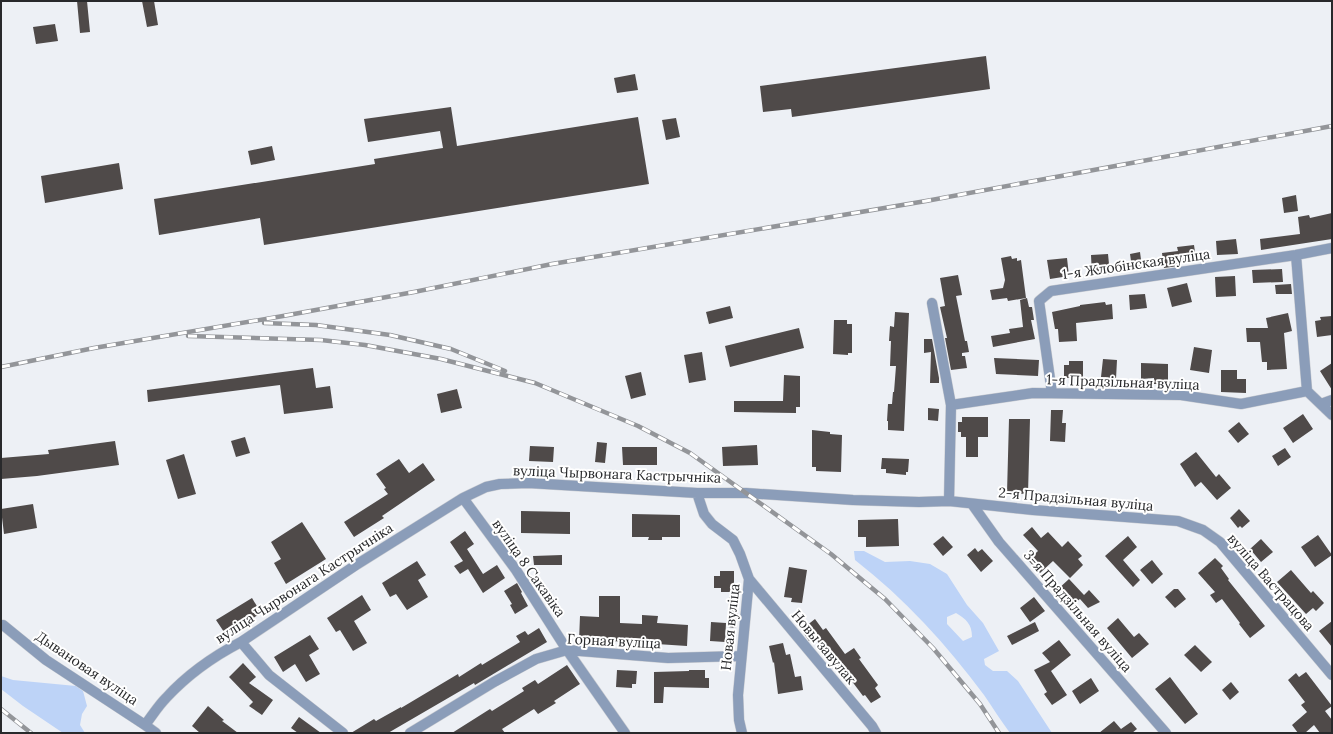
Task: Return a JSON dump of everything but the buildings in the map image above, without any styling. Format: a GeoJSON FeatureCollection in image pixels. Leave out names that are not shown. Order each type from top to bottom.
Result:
{"type":"FeatureCollection","features":[{"type":"Feature","properties":{"kind":"street","name":"1-я Жлобінская вуліца"},"geometry":{"type":"LineString","coordinates":[[1052,393],[1039,301],[1051,291],[1296,255],[1332,248]]}},
{"type":"Feature","properties":{"kind":"street"},"geometry":{"type":"LineString","coordinates":[[1296,255],[1307,391],[1332,415]]}},
{"type":"Feature","properties":{"kind":"street"},"geometry":{"type":"LineString","coordinates":[[932,303],[951,405],[949,502]]}},
{"type":"Feature","properties":{"kind":"street","name":"1-я Прадзільная вуліца"},"geometry":{"type":"LineString","coordinates":[[951,405],[1033,393],[1181,395],[1241,404],[1307,391]]}},
{"type":"Feature","properties":{"kind":"street"},"geometry":{"type":"LineString","coordinates":[[1321,404],[1332,400]]}},
{"type":"Feature","properties":{"kind":"street","name":"вуліца Чырвонага Кастрычніка"},"geometry":{"type":"LineString","coordinates":[[145,724],[166,697],[190,676],[222,652],[241,642],[356,565],[463,498],[486,487],[500,484],[528,483],[697,493],[746,493],[853,500],[949,502],[972,504]]}},
{"type":"Feature","properties":{"kind":"street","name":"Новая вуліца"},"geometry":{"type":"LineString","coordinates":[[697,493],[704,514],[712,524],[733,540],[749,579],[738,695],[739,720],[742,733]]}},
{"type":"Feature","properties":{"kind":"street","name":"вуліца 8 Сакавіка"},"geometry":{"type":"LineString","coordinates":[[463,498],[516,570],[567,650],[625,733]]}},
{"type":"Feature","properties":{"kind":"street","name":"2-я Прадзільная вуліца"},"geometry":{"type":"LineString","coordinates":[[972,504],[1178,521]]}},
{"type":"Feature","properties":{"kind":"street","name":"3-я Прадзільная вуліца"},"geometry":{"type":"LineString","coordinates":[[972,504],[999,542],[1166,733]]}},
{"type":"Feature","properties":{"kind":"street","name":"вуліца Вастрацова"},"geometry":{"type":"LineString","coordinates":[[1178,521],[1203,530],[1220,542],[1332,675]]}},
{"type":"Feature","properties":{"kind":"street","name":"Новы завулак"},"geometry":{"type":"LineString","coordinates":[[749,579],[867,720],[876,733]]}},
{"type":"Feature","properties":{"kind":"street","name":"Дывановая вуліца"},"geometry":{"type":"LineString","coordinates":[[3,625],[46,660],[145,724],[156,733]]}},
{"type":"Feature","properties":{"kind":"street"},"geometry":{"type":"LineString","coordinates":[[241,642],[269,675],[343,733]]}},
{"type":"Feature","properties":{"kind":"street","name":"Горная вуліца"},"geometry":{"type":"LineString","coordinates":[[410,733],[494,682],[536,659],[567,650],[668,658],[741,656]]}},
{"type":"Feature","properties":{"kind":"shaded area"},"geometry":{"type":"Polygon","coordinates":[[[854,551],[864,551],[885,562],[910,561],[930,564],[947,574],[967,605],[983,623],[999,651],[984,659],[985,665],[993,671],[1007,671],[1018,681],[1052,733],[1010,733],[970,676],[940,640],[891,590],[855,560],[854,551]],[[956,613],[947,617],[947,624],[963,641],[972,637],[972,632],[968,622],[956,613]]]}},
{"type":"Feature","properties":{"kind":"shaded area"},"geometry":{"type":"Polygon","coordinates":[[[1,676],[13,680],[76,686],[83,691],[87,706],[82,714],[80,725],[85,733],[63,733],[23,706],[1,689],[1,676]]]}},
{"type":"Feature","properties":{"kind":"railway"},"geometry":{"type":"LineString","coordinates":[[1,367],[94,348],[414,292],[552,264],[926,201],[1332,126]]}},
{"type":"Feature","properties":{"kind":"railway"},"geometry":{"type":"LineString","coordinates":[[264,323],[316,325],[390,335],[451,349],[505,371]]}},
{"type":"Feature","properties":{"kind":"railway"},"geometry":{"type":"LineString","coordinates":[[188,336],[321,340],[365,345],[441,359],[535,383],[638,426],[690,453],[831,554],[885,599],[933,648],[980,704],[999,733]]}},
{"type":"Feature","properties":{"kind":"railway"},"geometry":{"type":"LineString","coordinates":[[1,709],[31,733]]}}]}
